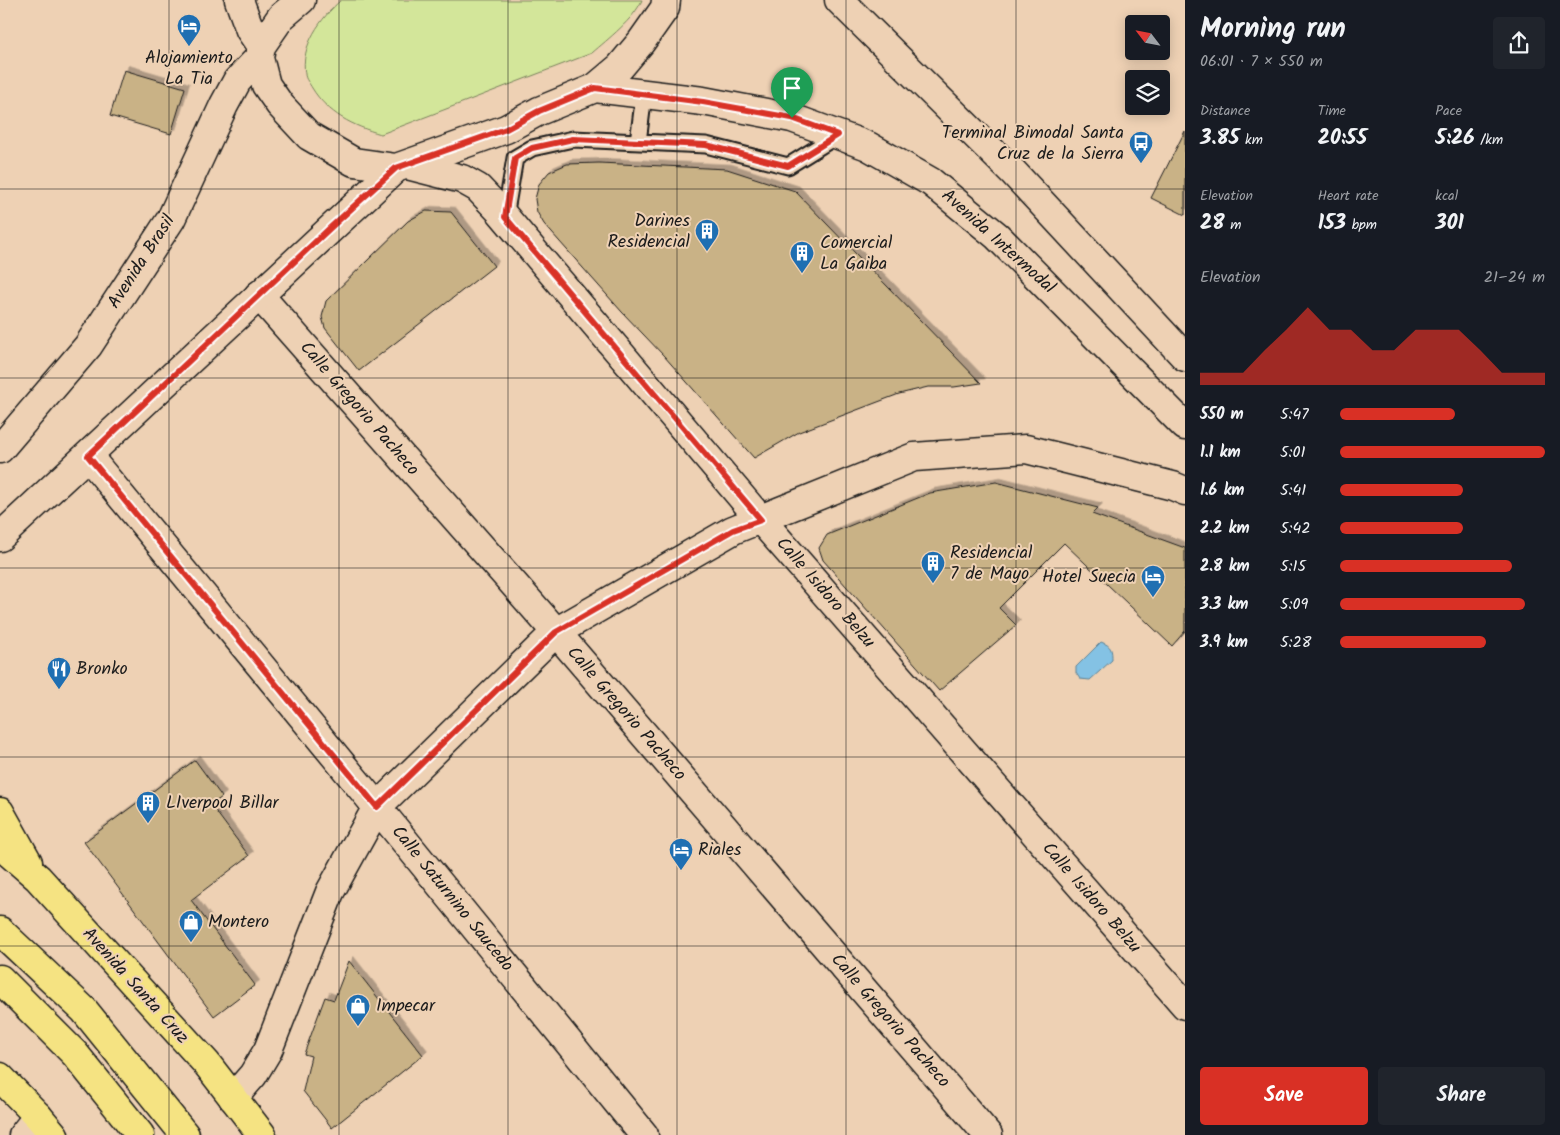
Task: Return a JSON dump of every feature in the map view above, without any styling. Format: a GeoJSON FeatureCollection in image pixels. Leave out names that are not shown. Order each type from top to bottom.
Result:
{"type":"FeatureCollection","features":[{"type":"Feature","properties":{"kind":"main road"},"geometry":{"type":"LineString","coordinates":[[0,812],[38,878]]}},
{"type":"Feature","properties":{"kind":"main road","name":"Avenida Santa Cruz"},"geometry":{"type":"LineString","coordinates":[[0,845],[38,878],[206,1064],[262,1135]]}},
{"type":"Feature","properties":{"kind":"main road"},"geometry":{"type":"LineString","coordinates":[[0,931],[84,1010],[184,1135]]}},
{"type":"Feature","properties":{"kind":"main road"},"geometry":{"type":"LineString","coordinates":[[0,979],[75,1054],[140,1135]]}},
{"type":"Feature","properties":{"kind":"main road"},"geometry":{"type":"LineString","coordinates":[[0,1077],[39,1129]]}},
{"type":"Feature","properties":{"kind":"street"},"geometry":{"type":"LineString","coordinates":[[239,0],[260,52]]}},
{"type":"Feature","properties":{"kind":"street","name":"Avenida Brasil"},"geometry":{"type":"LineString","coordinates":[[0,449],[88,346],[171,220],[237,81],[260,52],[281,18],[301,0]]}},
{"type":"Feature","properties":{"kind":"street"},"geometry":{"type":"LineString","coordinates":[[0,537],[259,295],[402,167],[506,129],[539,111],[595,88],[620,67],[641,42],[665,8],[666,0]]}},
{"type":"Feature","properties":{"kind":"street"},"geometry":{"type":"LineString","coordinates":[[839,0],[1013,172],[1185,357]]}},
{"type":"Feature","properties":{"kind":"street","name":"Calle Isidoro Belzu"},"geometry":{"type":"LineString","coordinates":[[260,52],[266,85],[280,105],[309,136],[354,162],[402,167],[462,179],[478,188],[505,217],[761,520],[1185,1005]]}},
{"type":"Feature","properties":{"kind":"street","name":"Avenida Intermodal"},"geometry":{"type":"LineString","coordinates":[[595,88],[703,102],[792,118],[868,146],[931,182],[997,236],[1185,426]]}},
{"type":"Feature","properties":{"kind":"street","name":"Calle Gregorio Pacheco"},"geometry":{"type":"LineString","coordinates":[[259,295],[556,632],[988,1135]]}},
{"type":"Feature","properties":{"kind":"street"},"geometry":{"type":"LineString","coordinates":[[233,1098],[253,1075],[268,1050],[330,892],[377,807],[556,632],[733,530],[914,457],[1026,449],[1172,486],[1185,491]]}},
{"type":"Feature","properties":{"kind":"street","name":"Calle Saturnino Saucedo"},"geometry":{"type":"LineString","coordinates":[[88,456],[644,1135]]}},
{"type":"Feature","properties":{"kind":"lane"},"geometry":{"type":"LineString","coordinates":[[638,142],[644,94]]}},
{"type":"Feature","properties":{"kind":"lane"},"geometry":{"type":"LineString","coordinates":[[505,217],[515,158],[532,148],[573,139],[706,145],[788,166],[838,135]]}},
{"type":"Feature","properties":{"kind":"green space"},"geometry":{"type":"Polygon","coordinates":[[[341,0],[642,0],[627,21],[592,53],[381,134],[351,123],[333,112],[318,97],[305,76],[304,64],[309,43],[326,15],[341,0]]]}},
{"type":"Feature","properties":{"kind":"water"},"geometry":{"type":"Polygon","coordinates":[[[1101,642],[1111,649],[1112,660],[1090,680],[1080,679],[1076,673],[1076,667],[1101,642]]]}},
{"type":"Feature","properties":{"kind":"building"},"geometry":{"type":"Polygon","coordinates":[[[124,70],[185,88],[171,134],[110,116],[124,70]]]}},
{"type":"Feature","properties":{"kind":"building"},"geometry":{"type":"Polygon","coordinates":[[[1185,131],[1185,215],[1151,198],[1185,131]]]}},
{"type":"Feature","properties":{"kind":"building"},"geometry":{"type":"Polygon","coordinates":[[[599,163],[727,169],[795,191],[981,383],[954,387],[928,387],[899,394],[799,432],[754,458],[544,224],[537,212],[535,199],[539,184],[549,172],[567,164],[599,163]]]}},
{"type":"Feature","properties":{"kind":"building"},"geometry":{"type":"Polygon","coordinates":[[[426,211],[451,212],[494,266],[359,371],[325,328],[322,317],[326,301],[408,221],[426,211]]]}},
{"type":"Feature","properties":{"kind":"building","name":"Residencial 7 de Mayo"},"geometry":{"type":"Polygon","coordinates":[[[996,482],[1098,508],[1092,514],[1185,548],[1185,631],[1172,646],[1064,543],[999,608],[1016,625],[939,691],[823,560],[819,548],[827,535],[930,493],[996,482]]]}},
{"type":"Feature","properties":{"kind":"building","name":"Montero"},"geometry":{"type":"Polygon","coordinates":[[[195,760],[222,797],[211,805],[249,856],[191,900],[255,985],[214,1016],[84,842],[195,760]]]}},
{"type":"Feature","properties":{"kind":"building","name":"Impecar"},"geometry":{"type":"Polygon","coordinates":[[[349,961],[423,1055],[332,1128],[303,1091],[311,1056],[304,1054],[325,997],[334,1000],[349,961]]]}},
{"type":"Feature","properties":{"kind":"place","name":"Alojamiento La Tia"},"geometry":{"type":"Point","coordinates":[189,47]}},
{"type":"Feature","properties":{"kind":"place","name":"Terminal Bimodal Santa Cruz de la Sierra"},"geometry":{"type":"Point","coordinates":[1141,164]}},
{"type":"Feature","properties":{"kind":"place","name":"Darines Residencial"},"geometry":{"type":"Point","coordinates":[707,252]}},
{"type":"Feature","properties":{"kind":"place","name":"Comercial La Gaiba"},"geometry":{"type":"Point","coordinates":[802,274]}},
{"type":"Feature","properties":{"kind":"place","name":"Residencial 7 de Mayo"},"geometry":{"type":"Point","coordinates":[933,584]}},
{"type":"Feature","properties":{"kind":"place","name":"Hotel Suecia"},"geometry":{"type":"Point","coordinates":[1153,598]}},
{"type":"Feature","properties":{"kind":"place","name":"Bronko"},"geometry":{"type":"Point","coordinates":[59,690]}},
{"type":"Feature","properties":{"kind":"place","name":"LIverpool Billar"},"geometry":{"type":"Point","coordinates":[148,824]}},
{"type":"Feature","properties":{"kind":"place","name":"Riales"},"geometry":{"type":"Point","coordinates":[681,871]}},
{"type":"Feature","properties":{"kind":"place","name":"Montero"},"geometry":{"type":"Point","coordinates":[191,943]}},
{"type":"Feature","properties":{"kind":"place","name":"Impecar"},"geometry":{"type":"Point","coordinates":[358,1027]}},
{"type":"Feature","properties":{"kind":"route"},"geometry":{"type":"LineString","coordinates":[[595,88],[703,102],[792,118],[838,135],[788,166],[706,145],[573,139],[532,148],[515,158],[505,217],[761,520],[733,530],[556,632],[377,807],[88,456],[396,168],[506,129],[539,111],[595,88]]}}]}
